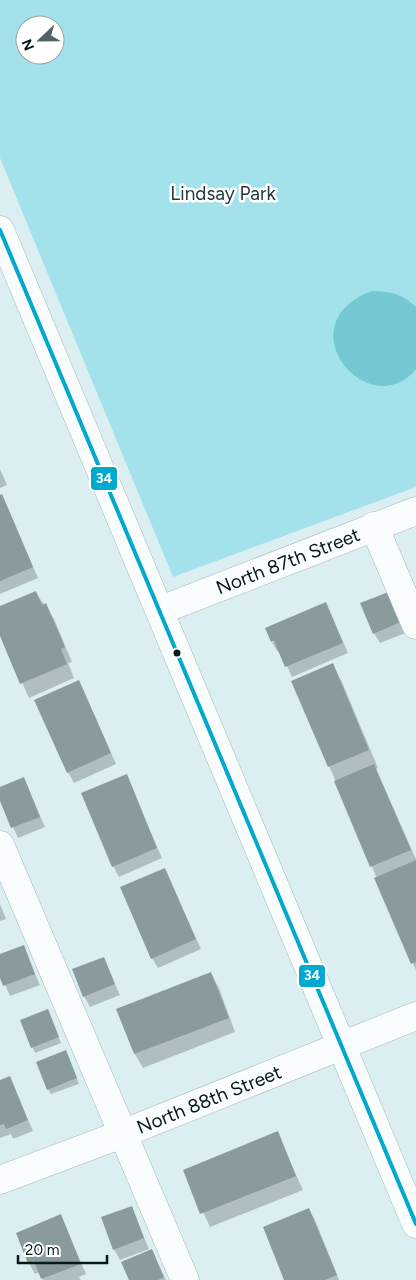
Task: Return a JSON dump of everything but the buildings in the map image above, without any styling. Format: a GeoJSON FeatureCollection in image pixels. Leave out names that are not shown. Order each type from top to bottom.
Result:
{"type":"FeatureCollection","features":[{"type":"Feature","properties":{"kind":"street"},"geometry":{"type":"LineString","coordinates":[[0,230],[161,610],[340,1046],[416,1224]]}},
{"type":"Feature","properties":{"kind":"street","name":"North 87th Street"},"geometry":{"type":"LineString","coordinates":[[161,610],[416,511]]}},
{"type":"Feature","properties":{"kind":"street"},"geometry":{"type":"LineString","coordinates":[[374,526],[416,625]]}},
{"type":"Feature","properties":{"kind":"street"},"geometry":{"type":"LineString","coordinates":[[0,845],[185,1280]]}},
{"type":"Feature","properties":{"kind":"street","name":"North 88th Street"},"geometry":{"type":"LineString","coordinates":[[0,1180],[122,1134],[416,1016]]}},
{"type":"Feature","properties":{"kind":"green space","name":"Lindsay Park"},"geometry":{"type":"Polygon","coordinates":[[[0,0],[416,0],[416,487],[173,577],[0,158],[0,0]]]}},
{"type":"Feature","properties":{"kind":"shaded area"},"geometry":{"type":"Polygon","coordinates":[[[372,291],[396,294],[416,307],[416,369],[397,383],[377,386],[358,378],[343,364],[334,345],[335,325],[346,306],[372,291]]]}},
{"type":"Feature","properties":{"kind":"transit line","name":"34"},"geometry":{"type":"LineString","coordinates":[[0,230],[416,1224]]}}]}
